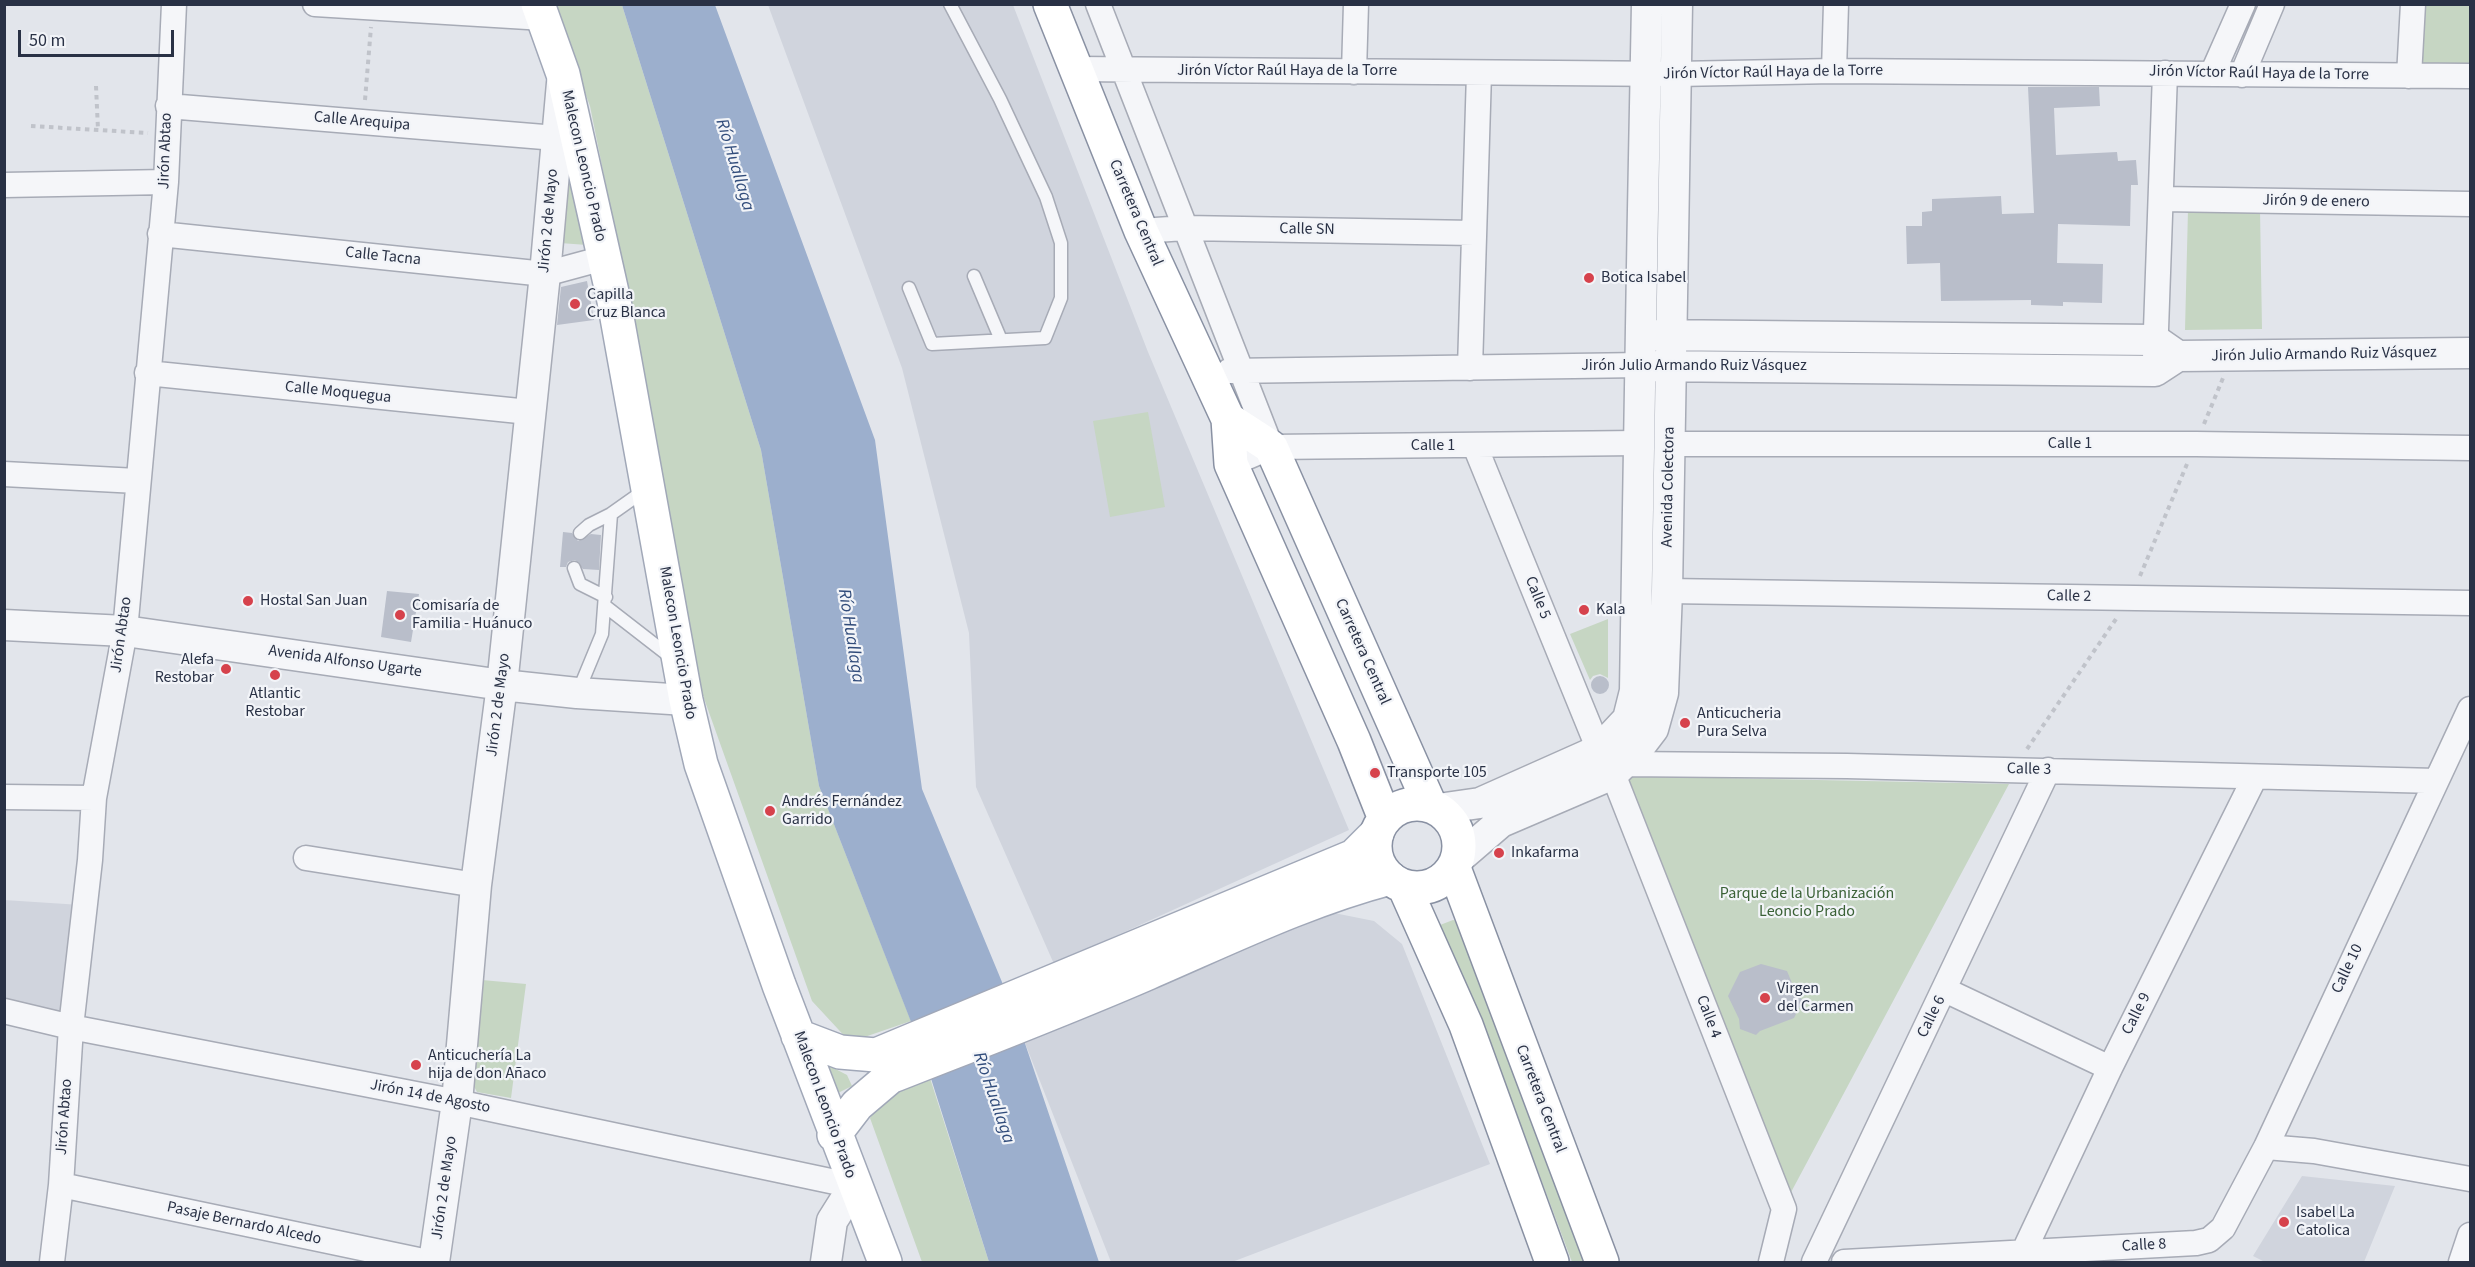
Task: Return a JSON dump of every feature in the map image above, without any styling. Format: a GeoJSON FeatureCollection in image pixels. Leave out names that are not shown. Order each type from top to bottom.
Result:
{"type":"FeatureCollection","features":[{"type":"Feature","properties":{"kind":"main road","name":"Carretera Central"},"geometry":{"type":"LineString","coordinates":[[1050,4],[1141,231],[1228,419],[1231,464],[1357,750],[1381,826]]}},
{"type":"Feature","properties":{"kind":"main road","name":"Malecon Leoncio Prado"},"geometry":{"type":"LineString","coordinates":[[541,11],[563,74],[604,258],[649,487],[686,700],[701,764],[834,1135],[885,1263]]}},
{"type":"Feature","properties":{"kind":"main road"},"geometry":{"type":"LineString","coordinates":[[1228,419],[1271,447]]}},
{"type":"Feature","properties":{"kind":"main road","name":"Carretera Central"},"geometry":{"type":"LineString","coordinates":[[1271,447],[1434,807]]}},
{"type":"Feature","properties":{"kind":"main road"},"geometry":{"type":"LineString","coordinates":[[834,1135],[883,1066],[1146,959],[1354,856],[1398,808],[1414,803],[1434,807],[1450,818],[1457,830],[1460,844],[1456,864],[1444,879],[1432,886],[1418,888],[1397,882],[1361,886],[1242,930],[1146,959]]}},
{"type":"Feature","properties":{"kind":"main road"},"geometry":{"type":"LineString","coordinates":[[1381,826],[1375,850],[1379,865],[1397,882],[1466,1025],[1552,1263]]}},
{"type":"Feature","properties":{"kind":"main road","name":"Carretera Central"},"geometry":{"type":"LineString","coordinates":[[1456,864],[1602,1263]]}},
{"type":"Feature","properties":{"kind":"main road"},"geometry":{"type":"LineString","coordinates":[[798,1036],[883,1066]]}},
{"type":"Feature","properties":{"kind":"street","name":"Jirón Abtao"},"geometry":{"type":"LineString","coordinates":[[52,1263],[61,1185],[71,1027],[90,860],[94,798],[125,631],[166,182],[174,4]]}},
{"type":"Feature","properties":{"kind":"street"},"geometry":{"type":"LineString","coordinates":[[315,4],[372,9],[541,11]]}},
{"type":"Feature","properties":{"kind":"street"},"geometry":{"type":"LineString","coordinates":[[1098,4],[1271,447]]}},
{"type":"Feature","properties":{"kind":"street"},"geometry":{"type":"LineString","coordinates":[[1354,72],[1356,4]]}},
{"type":"Feature","properties":{"kind":"street","name":"Avenida Colectora"},"geometry":{"type":"LineString","coordinates":[[1647,4],[1646,74],[1657,335]]}},
{"type":"Feature","properties":{"kind":"street","name":"Avenida Colectora"},"geometry":{"type":"LineString","coordinates":[[1612,763],[1628,719],[1635,691],[1637,443],[1656,366],[1677,74],[1677,4]]}},
{"type":"Feature","properties":{"kind":"street"},"geometry":{"type":"LineString","coordinates":[[1834,71],[1836,4]]}},
{"type":"Feature","properties":{"kind":"street"},"geometry":{"type":"LineString","coordinates":[[2212,74],[2243,4]]}},
{"type":"Feature","properties":{"kind":"street"},"geometry":{"type":"LineString","coordinates":[[2242,75],[2272,4]]}},
{"type":"Feature","properties":{"kind":"street"},"geometry":{"type":"LineString","coordinates":[[2409,76],[2414,4]]}},
{"type":"Feature","properties":{"kind":"street","name":"Jirón Víctor Raúl Haya de la Torre"},"geometry":{"type":"LineString","coordinates":[[1075,69],[1646,74],[1834,71],[2470,76]]}},
{"type":"Feature","properties":{"kind":"street"},"geometry":{"type":"LineString","coordinates":[[1470,368],[1479,73]]}},
{"type":"Feature","properties":{"kind":"street"},"geometry":{"type":"LineString","coordinates":[[2162,356],[2165,73]]}},
{"type":"Feature","properties":{"kind":"street","name":"Jirón 2 de Mayo"},"geometry":{"type":"LineString","coordinates":[[434,1263],[457,1102],[476,885],[502,685],[545,274],[563,74]]}},
{"type":"Feature","properties":{"kind":"street","name":"Calle Arequipa"},"geometry":{"type":"LineString","coordinates":[[168,106],[556,138]]}},
{"type":"Feature","properties":{"kind":"street"},"geometry":{"type":"LineString","coordinates":[[4,184],[166,182]]}},
{"type":"Feature","properties":{"kind":"street","name":"Jirón 9 de enero"},"geometry":{"type":"LineString","coordinates":[[2162,199],[2470,204]]}},
{"type":"Feature","properties":{"kind":"street","name":"Calle SN"},"geometry":{"type":"LineString","coordinates":[[1141,231],[1185,228],[1474,232]]}},
{"type":"Feature","properties":{"kind":"street","name":"Calle Tacna"},"geometry":{"type":"LineString","coordinates":[[160,234],[545,274],[604,258]]}},
{"type":"Feature","properties":{"kind":"street","name":"Jirón Julio Armando Ruiz Vásquez"},"geometry":{"type":"LineString","coordinates":[[1657,335],[1934,353],[2232,357],[2470,353]]}},
{"type":"Feature","properties":{"kind":"street","name":"Jirón Julio Armando Ruiz Vásquez"},"geometry":{"type":"LineString","coordinates":[[1205,371],[1656,366],[1934,353]]}},
{"type":"Feature","properties":{"kind":"street","name":"Avenida Colectora"},"geometry":{"type":"LineString","coordinates":[[1456,864],[1501,822],[1612,763],[1653,729],[1663,693],[1670,444],[1656,366]]}},
{"type":"Feature","properties":{"kind":"street","name":"Calle Moquegua"},"geometry":{"type":"LineString","coordinates":[[147,373],[530,412]]}},
{"type":"Feature","properties":{"kind":"street","name":"Calle 1"},"geometry":{"type":"LineString","coordinates":[[1231,464],[1271,447],[1637,443]]}},
{"type":"Feature","properties":{"kind":"street","name":"Calle 1"},"geometry":{"type":"LineString","coordinates":[[1670,444],[2196,444],[2470,448]]}},
{"type":"Feature","properties":{"kind":"street","name":"Calle 5"},"geometry":{"type":"LineString","coordinates":[[1475,446],[1612,763]]}},
{"type":"Feature","properties":{"kind":"street"},"geometry":{"type":"LineString","coordinates":[[4,474],[137,481]]}},
{"type":"Feature","properties":{"kind":"street","name":"Calle 2"},"geometry":{"type":"LineString","coordinates":[[1667,591],[2470,603]]}},
{"type":"Feature","properties":{"kind":"street","name":"Avenida Alfonso Ugarte"},"geometry":{"type":"LineString","coordinates":[[4,625],[125,631],[502,685],[577,693],[686,700]]}},
{"type":"Feature","properties":{"kind":"street","name":"Calle 10"},"geometry":{"type":"LineString","coordinates":[[2202,1263],[2266,1147],[2470,709]]}},
{"type":"Feature","properties":{"kind":"street","name":"Avenida Colectora"},"geometry":{"type":"LineString","coordinates":[[1434,807],[1480,803],[1612,763]]}},
{"type":"Feature","properties":{"kind":"street","name":"Calle 3"},"geometry":{"type":"LineString","coordinates":[[1612,763],[2048,770],[2436,781]]}},
{"type":"Feature","properties":{"kind":"street","name":"Calle 4"},"geometry":{"type":"LineString","coordinates":[[1612,763],[1784,1209],[1771,1263]]}},
{"type":"Feature","properties":{"kind":"street","name":"Calle 6"},"geometry":{"type":"LineString","coordinates":[[1814,1263],[2048,770]]}},
{"type":"Feature","properties":{"kind":"street","name":"Calle 9"},"geometry":{"type":"LineString","coordinates":[[2024,1253],[2110,1068],[2255,777]]}},
{"type":"Feature","properties":{"kind":"street"},"geometry":{"type":"LineString","coordinates":[[4,796],[94,798]]}},
{"type":"Feature","properties":{"kind":"street"},"geometry":{"type":"LineString","coordinates":[[306,858],[476,885]]}},
{"type":"Feature","properties":{"kind":"street"},"geometry":{"type":"LineString","coordinates":[[1945,990],[2110,1068]]}},
{"type":"Feature","properties":{"kind":"street","name":"Jirón 14 de Agosto"},"geometry":{"type":"LineString","coordinates":[[4,1011],[71,1027],[457,1102],[854,1186]]}},
{"type":"Feature","properties":{"kind":"street"},"geometry":{"type":"LineString","coordinates":[[2266,1147],[2314,1151],[2470,1179]]}},
{"type":"Feature","properties":{"kind":"street","name":"Pasaje Bernardo Alcedo"},"geometry":{"type":"LineString","coordinates":[[61,1185],[428,1263]]}},
{"type":"Feature","properties":{"kind":"street"},"geometry":{"type":"LineString","coordinates":[[826,1263],[832,1221],[854,1186]]}},
{"type":"Feature","properties":{"kind":"street","name":"Calle 8"},"geometry":{"type":"LineString","coordinates":[[1844,1263],[2196,1243],[2216,1234]]}},
{"type":"Feature","properties":{"kind":"street"},"geometry":{"type":"LineString","coordinates":[[2461,1263],[2470,1235]]}},
{"type":"Feature","properties":{"kind":"lane"},"geometry":{"type":"LineString","coordinates":[[909,288],[932,344],[1045,338],[1061,298],[1061,243],[1046,196],[1000,99],[950,4]]}},
{"type":"Feature","properties":{"kind":"lane"},"geometry":{"type":"LineString","coordinates":[[974,276],[1001,340]]}},
{"type":"Feature","properties":{"kind":"lane"},"geometry":{"type":"LineString","coordinates":[[580,533],[649,487]]}},
{"type":"Feature","properties":{"kind":"lane"},"geometry":{"type":"LineString","coordinates":[[577,693],[602,634],[611,514]]}},
{"type":"Feature","properties":{"kind":"lane"},"geometry":{"type":"LineString","coordinates":[[574,568],[580,584],[680,665]]}},
{"type":"Feature","properties":{"kind":"path"},"geometry":{"type":"LineString","coordinates":[[363,122],[372,9]]}},
{"type":"Feature","properties":{"kind":"path"},"geometry":{"type":"LineString","coordinates":[[96,86],[98,130]]}},
{"type":"Feature","properties":{"kind":"path"},"geometry":{"type":"LineString","coordinates":[[31,126],[167,134]]}},
{"type":"Feature","properties":{"kind":"path"},"geometry":{"type":"LineString","coordinates":[[2013,770],[2131,597],[2232,357]]}},
{"type":"Feature","properties":{"kind":"shaded area"},"geometry":{"type":"Polygon","coordinates":[[[768,5],[1013,5],[1148,352],[1349,830],[1054,964],[976,787],[969,633],[902,368],[768,5]]]}},
{"type":"Feature","properties":{"kind":"shaded area"},"geometry":{"type":"Polygon","coordinates":[[[4,900],[81,905],[68,1004],[55,1015],[5,1002],[4,900]]]}},
{"type":"Feature","properties":{"kind":"shaded area"},"geometry":{"type":"Polygon","coordinates":[[[1324,911],[1374,921],[1402,944],[1490,1164],[1232,1262],[1111,1262],[1025,1043],[1324,911]]]}},
{"type":"Feature","properties":{"kind":"shaded area"},"geometry":{"type":"Polygon","coordinates":[[[2302,1176],[2395,1186],[2364,1262],[2265,1262],[2253,1256],[2302,1176]]]}},
{"type":"Feature","properties":{"kind":"green space"},"geometry":{"type":"Polygon","coordinates":[[[552,5],[622,5],[761,450],[819,786],[911,1021],[850,1042],[812,1001],[701,690],[641,360],[590,106],[552,5]]]}},
{"type":"Feature","properties":{"kind":"green space"},"geometry":{"type":"Polygon","coordinates":[[[2410,5],[2470,5],[2470,65],[2409,65],[2410,5]]]}},
{"type":"Feature","properties":{"kind":"green space"},"geometry":{"type":"Polygon","coordinates":[[[566,156],[587,245],[560,243],[566,156]]]}},
{"type":"Feature","properties":{"kind":"green space"},"geometry":{"type":"Polygon","coordinates":[[[2260,209],[2262,329],[2185,330],[2188,210],[2260,209]]]}},
{"type":"Feature","properties":{"kind":"green space"},"geometry":{"type":"Polygon","coordinates":[[[1148,412],[1165,507],[1110,517],[1093,421],[1148,412]]]}},
{"type":"Feature","properties":{"kind":"green space"},"geometry":{"type":"Polygon","coordinates":[[[1608,619],[1608,678],[1600,674],[1593,676],[1590,680],[1570,634],[1608,619]]]}},
{"type":"Feature","properties":{"kind":"green space","name":"Parque de la Urbanización Leoncio Prado"},"geometry":{"type":"Polygon","coordinates":[[[1626,776],[2009,784],[1789,1196],[1626,776]]]}},
{"type":"Feature","properties":{"kind":"green space"},"geometry":{"type":"Polygon","coordinates":[[[1453,920],[1457,921],[1587,1262],[1572,1262],[1482,1022],[1440,925],[1453,920]]]}},
{"type":"Feature","properties":{"kind":"green space"},"geometry":{"type":"Polygon","coordinates":[[[482,980],[526,984],[511,1098],[477,1092],[469,1077],[482,980]]]}},
{"type":"Feature","properties":{"kind":"green space"},"geometry":{"type":"Polygon","coordinates":[[[824,1063],[847,1075],[852,1086],[836,1094],[824,1063]]]}},
{"type":"Feature","properties":{"kind":"green space"},"geometry":{"type":"Polygon","coordinates":[[[928,1072],[989,1262],[922,1262],[870,1118],[888,1090],[928,1072]]]}},
{"type":"Feature","properties":{"kind":"water","name":"Río Huallaga"},"geometry":{"type":"Polygon","coordinates":[[[622,5],[715,5],[875,440],[922,789],[1014,1011],[1099,1262],[989,1262],[922,1050],[819,786],[761,450],[622,5]]]}},
{"type":"Feature","properties":{"kind":"building"},"geometry":{"type":"Polygon","coordinates":[[[2028,87],[2099,87],[2100,106],[2054,108],[2056,155],[2117,152],[2118,161],[2136,160],[2138,185],[2131,185],[2130,226],[2058,224],[2057,263],[2103,264],[2102,303],[2063,302],[2063,306],[2031,305],[2031,300],[1941,301],[1940,263],[1907,264],[1906,226],[1922,226],[1922,212],[1932,211],[1932,199],[2001,196],[2002,214],[2034,213],[2028,87]]]}},
{"type":"Feature","properties":{"kind":"building","name":"Capilla Cruz Blanca"},"geometry":{"type":"Polygon","coordinates":[[[587,281],[594,320],[557,325],[561,287],[587,281]]]}},
{"type":"Feature","properties":{"kind":"building"},"geometry":{"type":"Polygon","coordinates":[[[563,532],[572,533],[578,541],[591,534],[601,535],[599,570],[583,569],[575,560],[568,562],[566,567],[560,567],[563,532]]]}},
{"type":"Feature","properties":{"kind":"building","name":"Comisaría de Familia - Huánuco"},"geometry":{"type":"Polygon","coordinates":[[[387,591],[419,594],[411,642],[381,637],[387,591]]]}},
{"type":"Feature","properties":{"kind":"building"},"geometry":{"type":"Polygon","coordinates":[[[1600,676],[1606,679],[1609,685],[1606,691],[1600,694],[1594,691],[1591,685],[1594,679],[1600,676]]]}},
{"type":"Feature","properties":{"kind":"building","name":"Virgen del Carmen"},"geometry":{"type":"Polygon","coordinates":[[[1761,964],[1787,971],[1797,995],[1803,1000],[1794,1018],[1760,1031],[1756,1035],[1740,1029],[1739,1019],[1728,996],[1740,972],[1761,964]]]}},
{"type":"Feature","properties":{"kind":"place","name":"Botica Isabel"},"geometry":{"type":"Point","coordinates":[1589,278]}},
{"type":"Feature","properties":{"kind":"place","name":"Capilla Cruz Blanca"},"geometry":{"type":"Point","coordinates":[575,304]}},
{"type":"Feature","properties":{"kind":"place","name":"Hostal San Juan"},"geometry":{"type":"Point","coordinates":[248,601]}},
{"type":"Feature","properties":{"kind":"place","name":"Kala"},"geometry":{"type":"Point","coordinates":[1584,610]}},
{"type":"Feature","properties":{"kind":"place","name":"Comisaría de Familia - Huánuco"},"geometry":{"type":"Point","coordinates":[400,615]}},
{"type":"Feature","properties":{"kind":"place","name":"Alefa Restobar"},"geometry":{"type":"Point","coordinates":[226,669]}},
{"type":"Feature","properties":{"kind":"place","name":"Atlantic Restobar"},"geometry":{"type":"Point","coordinates":[275,675]}},
{"type":"Feature","properties":{"kind":"place","name":"Anticucheria Pura Selva"},"geometry":{"type":"Point","coordinates":[1685,723]}},
{"type":"Feature","properties":{"kind":"place","name":"Transporte 105"},"geometry":{"type":"Point","coordinates":[1375,773]}},
{"type":"Feature","properties":{"kind":"place","name":"Andrés Fernández Garrido"},"geometry":{"type":"Point","coordinates":[770,811]}},
{"type":"Feature","properties":{"kind":"place","name":"Inkafarma"},"geometry":{"type":"Point","coordinates":[1499,853]}},
{"type":"Feature","properties":{"kind":"place","name":"Virgen del Carmen"},"geometry":{"type":"Point","coordinates":[1765,998]}},
{"type":"Feature","properties":{"kind":"place","name":"Anticuchería La hija de don Añaco"},"geometry":{"type":"Point","coordinates":[416,1065]}},
{"type":"Feature","properties":{"kind":"place","name":"Isabel La Catolica"},"geometry":{"type":"Point","coordinates":[2284,1222]}}]}
